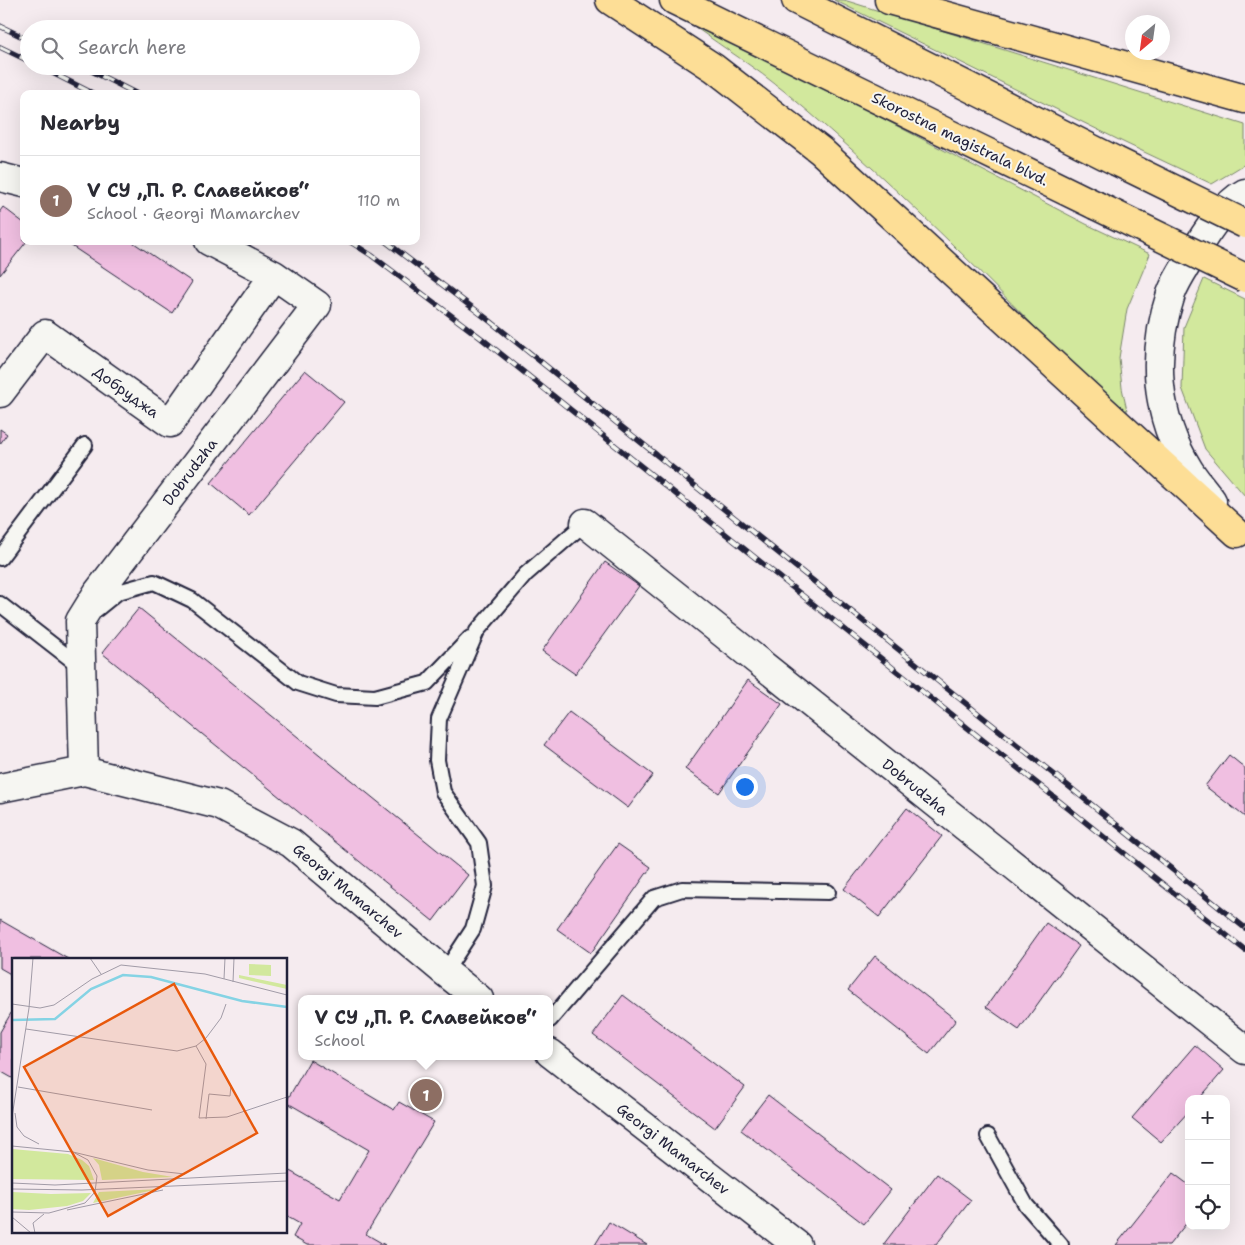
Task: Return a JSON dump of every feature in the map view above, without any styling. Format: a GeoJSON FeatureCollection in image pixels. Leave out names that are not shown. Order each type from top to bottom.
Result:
{"type":"FeatureCollection","features":[{"type":"Feature","properties":{"kind":"highway"},"geometry":{"type":"LineString","coordinates":[[610,0],[714,68],[821,151],[1241,537]]}},
{"type":"Feature","properties":{"kind":"highway","name":"Skorostna magistrala blvd."},"geometry":{"type":"LineString","coordinates":[[674,0],[1245,278]]}},
{"type":"Feature","properties":{"kind":"highway"},"geometry":{"type":"LineString","coordinates":[[796,0],[1245,224]]}},
{"type":"Feature","properties":{"kind":"highway"},"geometry":{"type":"LineString","coordinates":[[889,0],[1245,99]]}},
{"type":"Feature","properties":{"kind":"street"},"geometry":{"type":"LineString","coordinates":[[0,177],[20,182]]}},
{"type":"Feature","properties":{"kind":"street"},"geometry":{"type":"LineString","coordinates":[[1241,537],[1189,470],[1168,428],[1158,386],[1160,340],[1172,292],[1206,231],[1238,197],[1245,193]]}},
{"type":"Feature","properties":{"kind":"street","name":"Dobrudzha"},"geometry":{"type":"LineString","coordinates":[[80,621],[98,592],[317,305],[274,275],[217,245]]}},
{"type":"Feature","properties":{"kind":"street","name":"Добруджа"},"geometry":{"type":"LineString","coordinates":[[0,393],[45,334],[170,423],[274,275]]}},
{"type":"Feature","properties":{"kind":"street","name":"Dobrudzha"},"geometry":{"type":"LineString","coordinates":[[585,524],[1245,1050]]}},
{"type":"Feature","properties":{"kind":"street"},"geometry":{"type":"LineString","coordinates":[[80,621],[84,772]]}},
{"type":"Feature","properties":{"kind":"street","name":"Georgi Mamarchev"},"geometry":{"type":"LineString","coordinates":[[0,788],[84,772],[219,805],[291,843],[474,995]]}},
{"type":"Feature","properties":{"kind":"street","name":"Georgi Mamarchev"},"geometry":{"type":"LineString","coordinates":[[553,1056],[797,1245]]}},
{"type":"Feature","properties":{"kind":"lane"},"geometry":{"type":"LineString","coordinates":[[0,558],[85,446]]}},
{"type":"Feature","properties":{"kind":"lane"},"geometry":{"type":"LineString","coordinates":[[80,621],[118,592],[154,582],[192,600],[298,682],[336,695],[375,697],[426,683],[477,631],[526,574],[585,524]]}},
{"type":"Feature","properties":{"kind":"lane"},"geometry":{"type":"LineString","coordinates":[[0,604],[81,667]]}},
{"type":"Feature","properties":{"kind":"lane"},"geometry":{"type":"LineString","coordinates":[[445,972],[473,929],[485,886],[479,843],[443,792],[437,760],[439,720],[477,631]]}},
{"type":"Feature","properties":{"kind":"lane"},"geometry":{"type":"LineString","coordinates":[[553,1016],[654,898],[682,888],[828,892]]}},
{"type":"Feature","properties":{"kind":"lane"},"geometry":{"type":"LineString","coordinates":[[988,1136],[1026,1205],[1061,1245]]}},
{"type":"Feature","properties":{"kind":"green space"},"geometry":{"type":"Polygon","coordinates":[[[834,0],[844,0],[1245,125],[1245,164],[1212,184],[834,0]]]}},
{"type":"Feature","properties":{"kind":"green space"},"geometry":{"type":"Polygon","coordinates":[[[688,20],[695,21],[1086,224],[1150,254],[1127,309],[1119,358],[1122,388],[1130,424],[1004,295],[874,170],[784,91],[688,20]]]}},
{"type":"Feature","properties":{"kind":"green space"},"geometry":{"type":"Polygon","coordinates":[[[1204,279],[1245,299],[1245,496],[1205,449],[1182,388],[1184,327],[1204,279]]]}},
{"type":"Feature","properties":{"kind":"building"},"geometry":{"type":"Polygon","coordinates":[[[3,207],[20,220],[20,245],[24,245],[0,275],[0,211],[3,207]]]}},
{"type":"Feature","properties":{"kind":"building"},"geometry":{"type":"Polygon","coordinates":[[[70,245],[137,245],[192,282],[172,313],[70,245]]]}},
{"type":"Feature","properties":{"kind":"building"},"geometry":{"type":"Polygon","coordinates":[[[305,370],[344,402],[249,515],[211,483],[305,370]]]}},
{"type":"Feature","properties":{"kind":"building"},"geometry":{"type":"Polygon","coordinates":[[[0,429],[7,434],[0,444],[0,429]]]}},
{"type":"Feature","properties":{"kind":"building"},"geometry":{"type":"Polygon","coordinates":[[[605,562],[639,586],[575,674],[542,651],[605,562]]]}},
{"type":"Feature","properties":{"kind":"building"},"geometry":{"type":"Polygon","coordinates":[[[139,608],[468,875],[433,921],[102,653],[139,608]]]}},
{"type":"Feature","properties":{"kind":"building"},"geometry":{"type":"Polygon","coordinates":[[[748,680],[782,704],[719,793],[685,769],[748,680]]]}},
{"type":"Feature","properties":{"kind":"building"},"geometry":{"type":"Polygon","coordinates":[[[569,712],[653,775],[628,808],[544,745],[569,712]]]}},
{"type":"Feature","properties":{"kind":"building"},"geometry":{"type":"Polygon","coordinates":[[[1229,755],[1245,768],[1245,817],[1205,786],[1229,755]]]}},
{"type":"Feature","properties":{"kind":"building"},"geometry":{"type":"Polygon","coordinates":[[[907,808],[942,836],[879,917],[844,889],[907,808]]]}},
{"type":"Feature","properties":{"kind":"building"},"geometry":{"type":"Polygon","coordinates":[[[618,844],[651,867],[591,953],[557,929],[618,844]]]}},
{"type":"Feature","properties":{"kind":"building"},"geometry":{"type":"Polygon","coordinates":[[[0,920],[66,958],[12,958],[12,975],[0,968],[0,920]]]}},
{"type":"Feature","properties":{"kind":"building"},"geometry":{"type":"Polygon","coordinates":[[[1046,923],[1079,946],[1019,1030],[986,1007],[1046,923]]]}},
{"type":"Feature","properties":{"kind":"building"},"geometry":{"type":"Polygon","coordinates":[[[875,956],[956,1020],[929,1054],[848,990],[875,956]]]}},
{"type":"Feature","properties":{"kind":"building"},"geometry":{"type":"Polygon","coordinates":[[[623,995],[745,1087],[715,1128],[593,1035],[623,995]]]}},
{"type":"Feature","properties":{"kind":"building"},"geometry":{"type":"Polygon","coordinates":[[[12,1011],[12,1078],[0,1071],[0,1032],[12,1011]]]}},
{"type":"Feature","properties":{"kind":"building"},"geometry":{"type":"Polygon","coordinates":[[[1195,1045],[1224,1070],[1202,1095],[1185,1095],[1185,1115],[1161,1142],[1132,1118],[1195,1045]]]}},
{"type":"Feature","properties":{"kind":"building"},"geometry":{"type":"Polygon","coordinates":[[[310,1060],[394,1110],[399,1102],[434,1122],[366,1234],[385,1245],[307,1245],[293,1237],[300,1224],[288,1217],[288,1170],[340,1199],[369,1150],[288,1103],[288,1098],[310,1060]]]}},
{"type":"Feature","properties":{"kind":"building"},"geometry":{"type":"Polygon","coordinates":[[[768,1095],[891,1190],[864,1224],[741,1130],[768,1095]]]}},
{"type":"Feature","properties":{"kind":"building"},"geometry":{"type":"Polygon","coordinates":[[[1173,1173],[1185,1182],[1185,1225],[1169,1245],[1116,1245],[1173,1173]]]}},
{"type":"Feature","properties":{"kind":"building"},"geometry":{"type":"Polygon","coordinates":[[[937,1174],[971,1200],[936,1245],[883,1245],[937,1174]]]}},
{"type":"Feature","properties":{"kind":"building"},"geometry":{"type":"Polygon","coordinates":[[[609,1222],[647,1245],[595,1245],[609,1222]]]}},
{"type":"Feature","properties":{"kind":"railway"},"geometry":{"type":"LineString","coordinates":[[0,26],[20,36]]}},
{"type":"Feature","properties":{"kind":"railway"},"geometry":{"type":"LineString","coordinates":[[0,47],[20,57]]}},
{"type":"Feature","properties":{"kind":"railway"},"geometry":{"type":"LineString","coordinates":[[57,75],[86,90]]}},
{"type":"Feature","properties":{"kind":"railway"},"geometry":{"type":"LineString","coordinates":[[100,75],[129,90]]}},
{"type":"Feature","properties":{"kind":"railway"},"geometry":{"type":"LineString","coordinates":[[355,245],[481,338],[1245,950]]}},
{"type":"Feature","properties":{"kind":"railway"},"geometry":{"type":"LineString","coordinates":[[390,245],[490,321],[1245,928]]}},
{"type":"Feature","properties":{"kind":"place","name":"V СУ „П. Р. Славейков“"},"geometry":{"type":"Point","coordinates":[426,1095]}}]}
